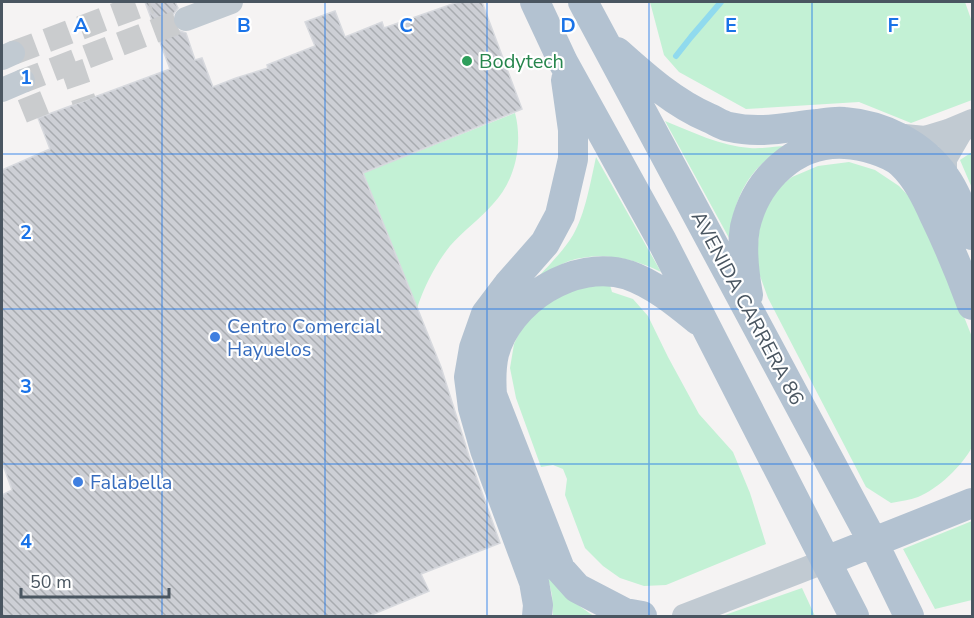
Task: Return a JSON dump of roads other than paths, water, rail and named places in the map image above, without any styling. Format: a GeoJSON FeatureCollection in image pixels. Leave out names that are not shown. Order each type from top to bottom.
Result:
{"type":"FeatureCollection","features":[{"type":"Feature","properties":{"kind":"main road"},"geometry":{"type":"LineString","coordinates":[[535,2],[563,62],[662,241],[853,616]]}},
{"type":"Feature","properties":{"kind":"main road","name":"AVENIDA CARRERA 86"},"geometry":{"type":"LineString","coordinates":[[583,2],[873,542],[909,616]]}},
{"type":"Feature","properties":{"kind":"main road"},"geometry":{"type":"LineString","coordinates":[[603,39],[670,96],[700,114],[729,127],[757,131],[842,121],[872,126],[894,135],[913,146],[945,177],[972,235]]}},
{"type":"Feature","properties":{"kind":"main road"},"geometry":{"type":"LineString","coordinates":[[537,616],[538,605],[534,582],[485,450],[473,408],[469,377],[474,348],[486,314],[545,243],[560,215],[573,159],[573,130],[563,62]]}},
{"type":"Feature","properties":{"kind":"main road"},"geometry":{"type":"LineString","coordinates":[[752,316],[743,258],[745,229],[752,205],[764,184],[779,167],[801,152],[836,143],[876,150],[900,162],[920,185],[949,245],[972,305]]}},
{"type":"Feature","properties":{"kind":"main road"},"geometry":{"type":"LineString","coordinates":[[642,616],[625,613],[577,588],[560,569],[492,395],[491,374],[495,353],[507,326],[530,298],[552,284],[576,275],[593,272],[612,272],[628,276],[653,287],[679,304],[705,326]]}},
{"type":"Feature","properties":{"kind":"main road"},"geometry":{"type":"LineString","coordinates":[[826,561],[969,501]]}},
{"type":"Feature","properties":{"kind":"street"},"geometry":{"type":"LineString","coordinates":[[186,19],[231,2]]}},
{"type":"Feature","properties":{"kind":"street"},"geometry":{"type":"LineString","coordinates":[[894,135],[925,138],[972,121]]}},
{"type":"Feature","properties":{"kind":"street"},"geometry":{"type":"LineString","coordinates":[[945,177],[945,159],[960,133],[972,121]]}},
{"type":"Feature","properties":{"kind":"street"},"geometry":{"type":"LineString","coordinates":[[684,616],[826,561]]}},
{"type":"Feature","properties":{"kind":"waterway"},"geometry":{"type":"LineString","coordinates":[[676,56],[721,2]]}},
{"type":"Feature","properties":{"kind":"tunnel"},"geometry":{"type":"LineString","coordinates":[[13,53],[150,2]]}},
{"type":"Feature","properties":{"kind":"tunnel"},"geometry":{"type":"LineString","coordinates":[[38,118],[23,81],[186,19]]}},
{"type":"Feature","properties":{"kind":"tunnel"},"geometry":{"type":"LineString","coordinates":[[71,63],[84,101]]}},
{"type":"Feature","properties":{"kind":"place","name":"Bodytech"},"geometry":{"type":"Point","coordinates":[467,61]}},
{"type":"Feature","properties":{"kind":"place","name":"Centro Comercial Hayuelos"},"geometry":{"type":"Point","coordinates":[215,337]}},
{"type":"Feature","properties":{"kind":"place","name":"Falabella"},"geometry":{"type":"Point","coordinates":[78,482]}}]}
